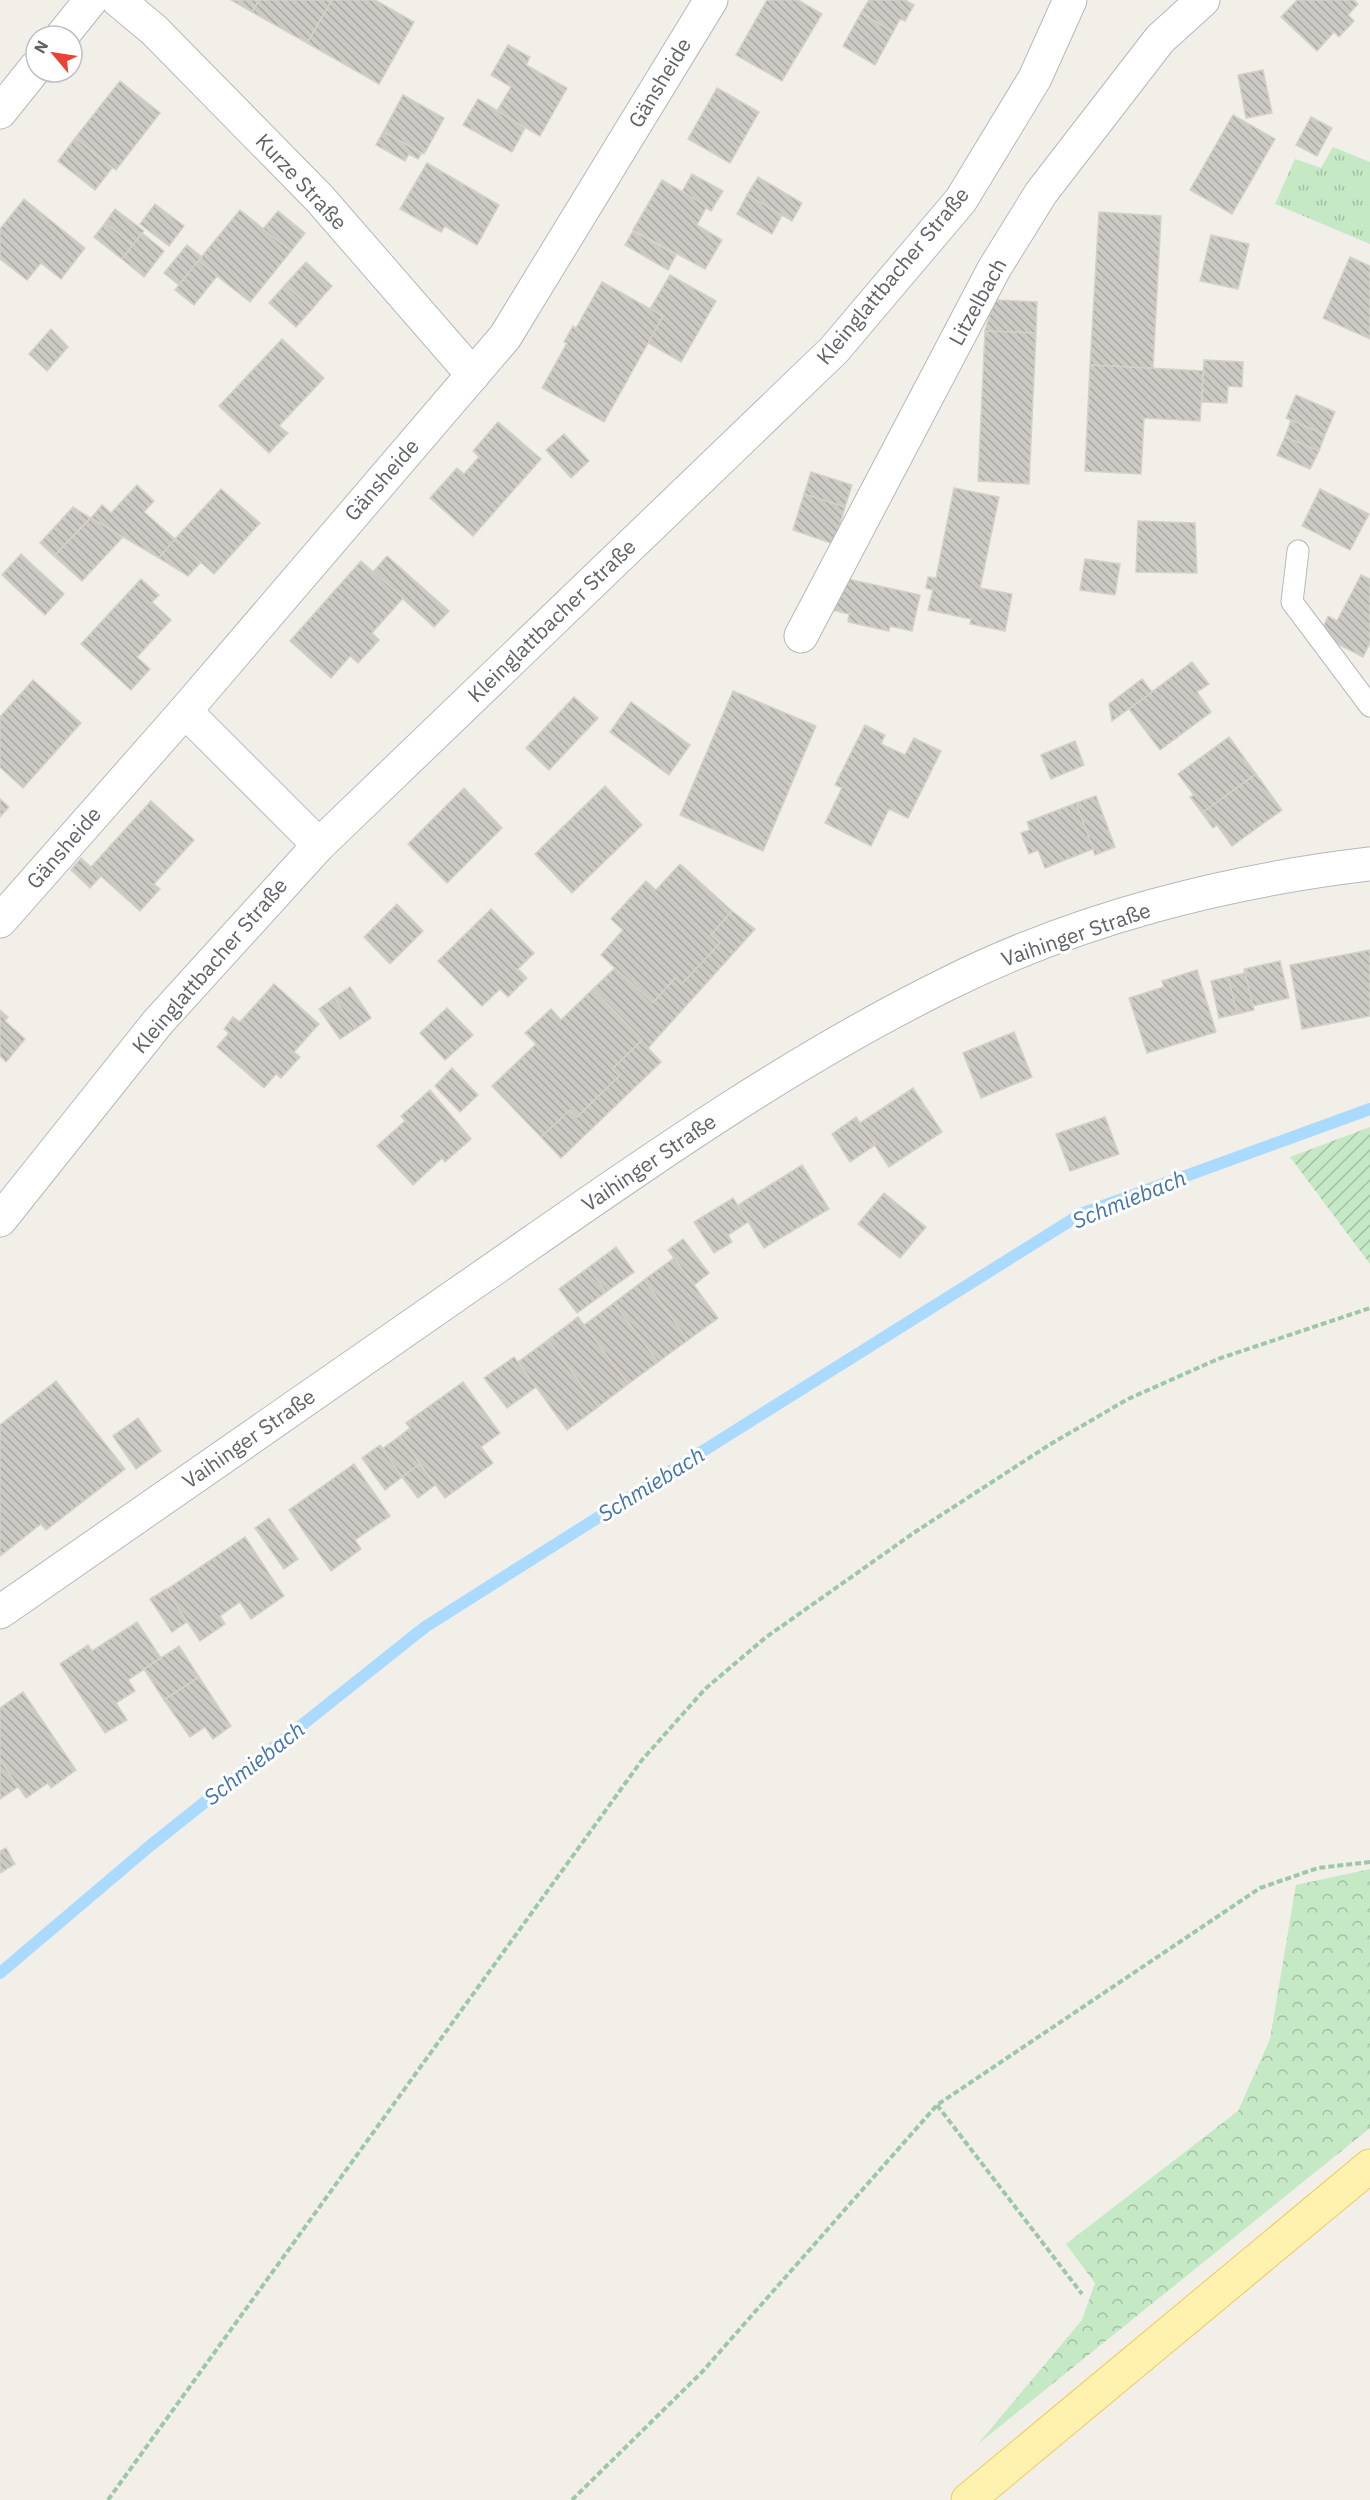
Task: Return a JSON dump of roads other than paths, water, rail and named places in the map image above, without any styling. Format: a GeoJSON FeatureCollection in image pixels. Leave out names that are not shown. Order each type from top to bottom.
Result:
{"type":"FeatureCollection","features":[{"type":"Feature","properties":{"kind":"main road"},"geometry":{"type":"LineString","coordinates":[[968,2500],[1370,2166]]}},
{"type":"Feature","properties":{"kind":"street"},"geometry":{"type":"LineString","coordinates":[[72,24],[91,0]]}},
{"type":"Feature","properties":{"kind":"street","name":"Kurze Straße"},"geometry":{"type":"LineString","coordinates":[[118,0],[154,30],[320,199],[473,375]]}},
{"type":"Feature","properties":{"kind":"street","name":"Gänsheide"},"geometry":{"type":"LineString","coordinates":[[0,921],[185,711],[505,338],[711,0]]}},
{"type":"Feature","properties":{"kind":"street","name":"Kleinglattbacher Straße"},"geometry":{"type":"LineString","coordinates":[[0,1220],[158,1022],[319,845],[834,350],[961,200],[1035,78],[1070,0]]}},
{"type":"Feature","properties":{"kind":"street","name":"Litzelbach"},"geometry":{"type":"LineString","coordinates":[[801,636],[994,269],[1041,194],[1160,39],[1203,0]]}},
{"type":"Feature","properties":{"kind":"street"},"geometry":{"type":"LineString","coordinates":[[0,112],[24,82]]}},
{"type":"Feature","properties":{"kind":"street"},"geometry":{"type":"LineString","coordinates":[[185,711],[319,845]]}},
{"type":"Feature","properties":{"kind":"street","name":"Vaihinger Straße"},"geometry":{"type":"LineString","coordinates":[[0,1612],[594,1200],[753,1093],[854,1032],[948,983],[1050,939],[1229,886],[1370,864]]}},
{"type":"Feature","properties":{"kind":"lane"},"geometry":{"type":"LineString","coordinates":[[1298,551],[1292,602],[1370,706]]}},
{"type":"Feature","properties":{"kind":"waterway","name":"Schmiebach"},"geometry":{"type":"LineString","coordinates":[[0,1973],[151,1845],[425,1627],[722,1439],[1081,1214],[1370,1109]]}}]}
